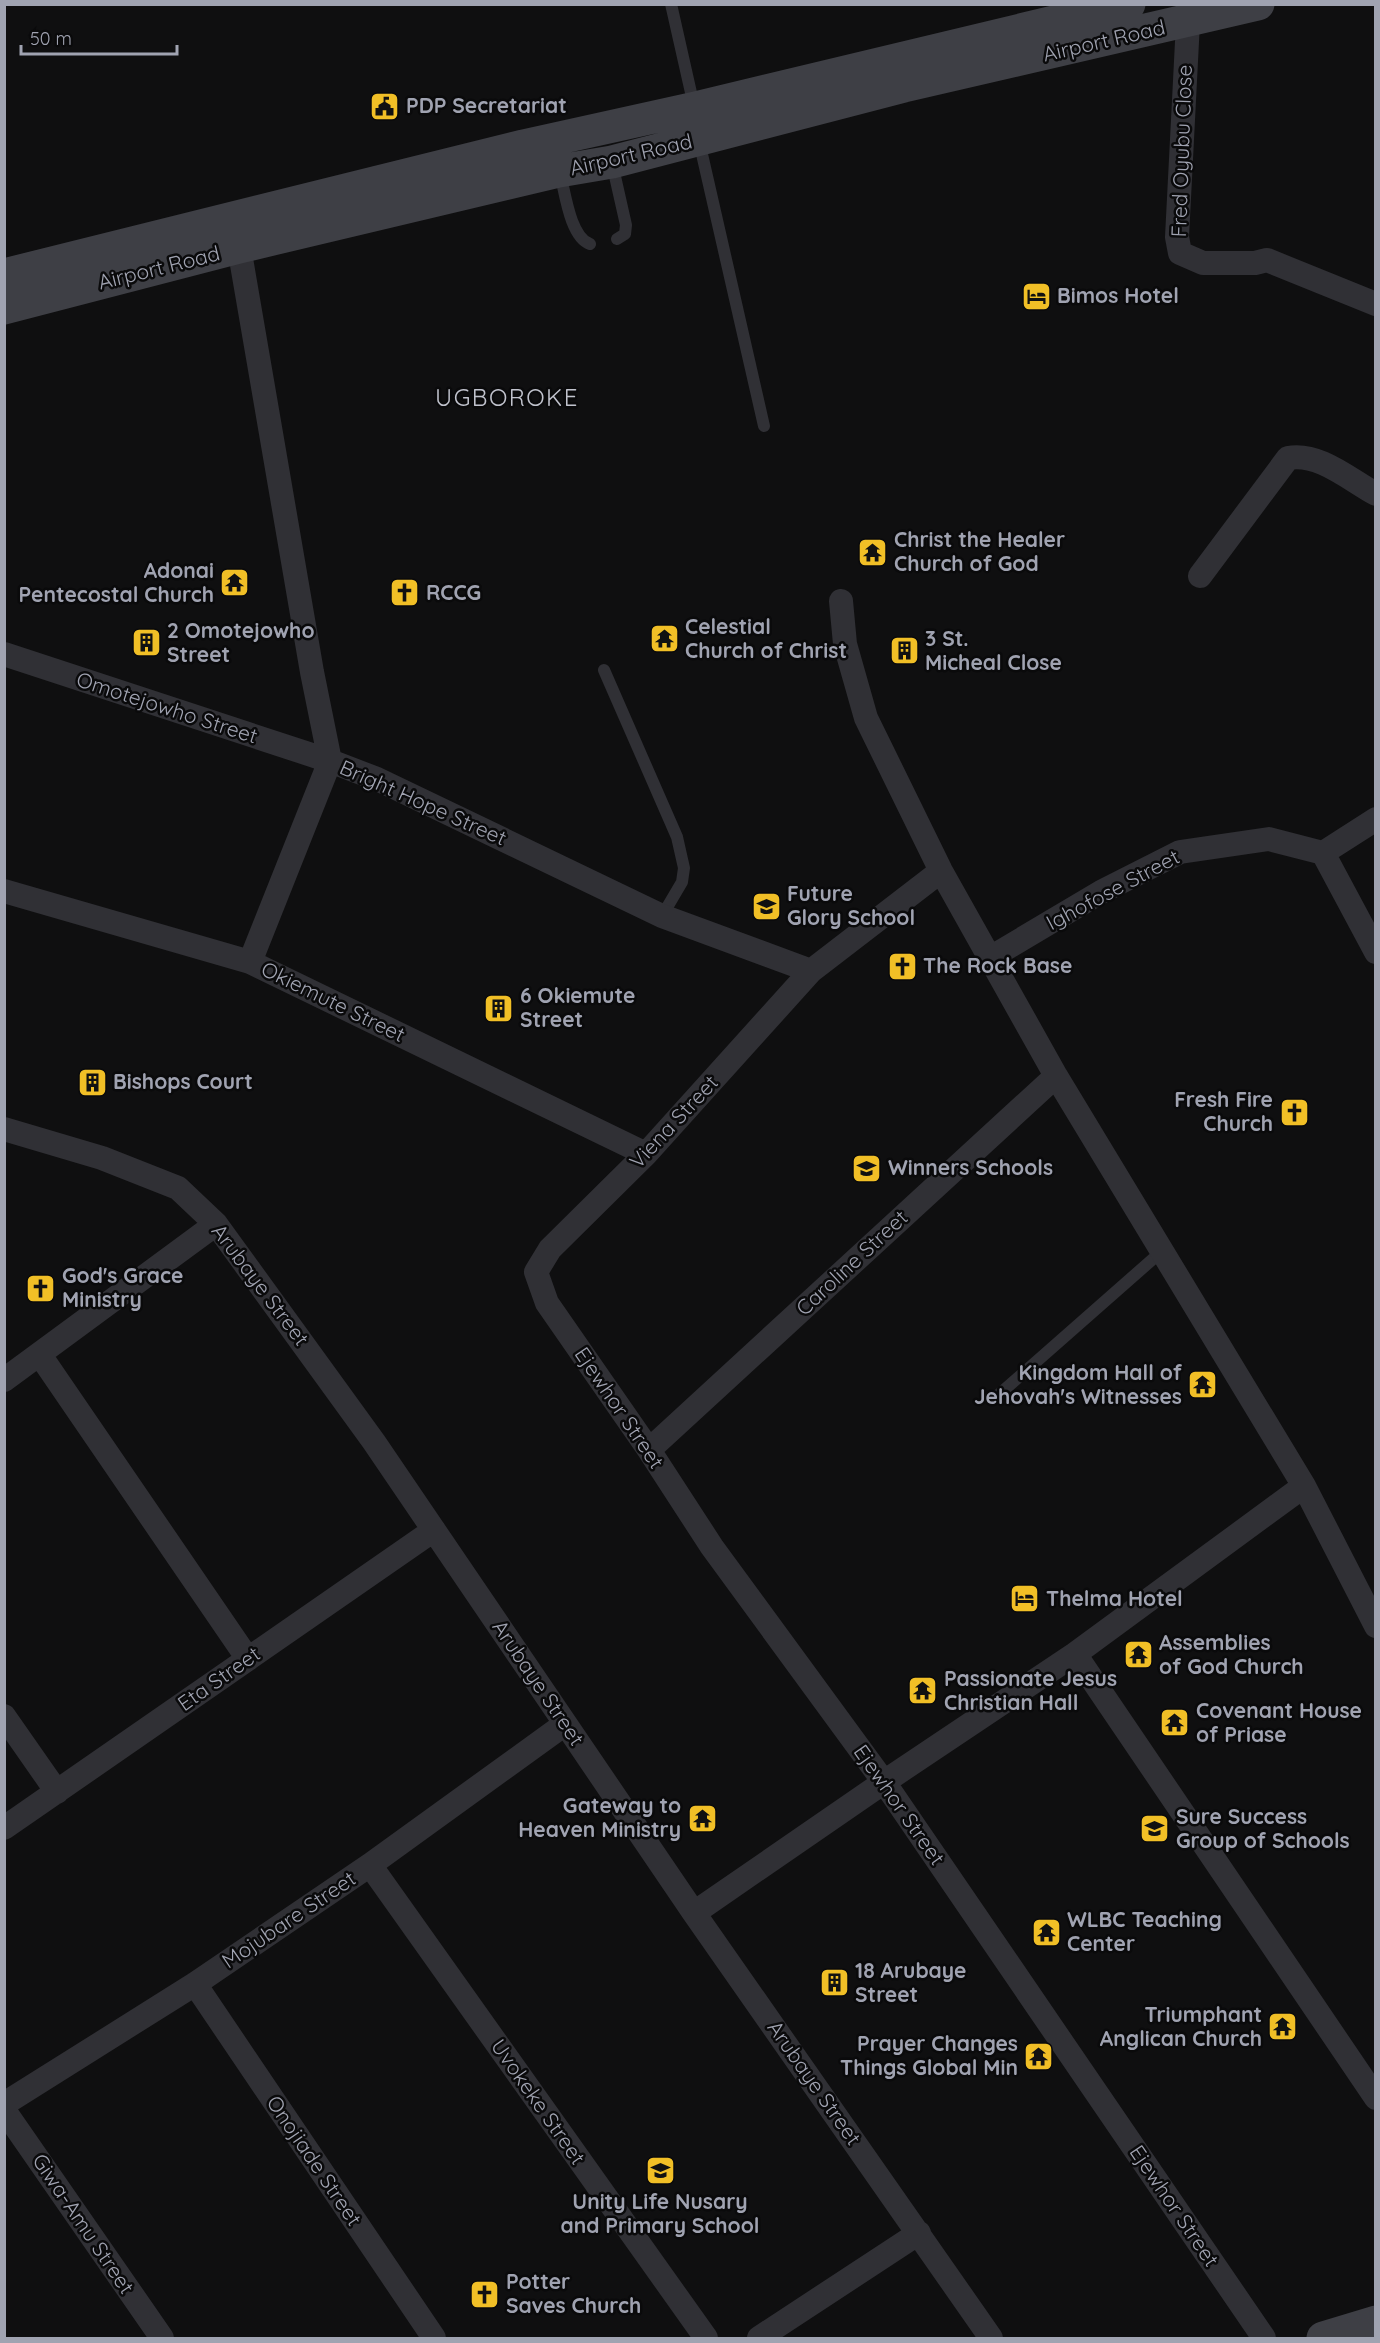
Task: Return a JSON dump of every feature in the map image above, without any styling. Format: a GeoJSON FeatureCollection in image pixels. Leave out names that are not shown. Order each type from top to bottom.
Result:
{"type":"FeatureCollection","features":[{"type":"Feature","properties":{"kind":"main road","name":"Airport Road"},"geometry":{"type":"LineString","coordinates":[[4,308],[238,248],[559,171],[612,162],[697,124],[1130,4]]}},
{"type":"Feature","properties":{"kind":"main road","name":"Airport Road"},"geometry":{"type":"LineString","coordinates":[[4,275],[523,146],[697,124],[904,86],[1258,4]]}},
{"type":"Feature","properties":{"kind":"main road"},"geometry":{"type":"LineString","coordinates":[[1323,2338],[1368,2328]]}},
{"type":"Feature","properties":{"kind":"street","name":"Fred Oyubu Close"},"geometry":{"type":"LineString","coordinates":[[1188,22],[1177,237],[1180,253],[1203,263],[1255,263],[1267,260],[1376,304]]}},
{"type":"Feature","properties":{"kind":"street","name":"Bright Hope Street"},"geometry":{"type":"LineString","coordinates":[[238,248],[310,660],[330,761],[377,779],[662,916],[811,971]]}},
{"type":"Feature","properties":{"kind":"street"},"geometry":{"type":"LineString","coordinates":[[1200,576],[1288,458],[1298,456],[1313,459],[1376,494]]}},
{"type":"Feature","properties":{"kind":"street"},"geometry":{"type":"LineString","coordinates":[[841,601],[845,644],[866,718],[941,871],[1056,1076],[1304,1486],[1376,1626]]}},
{"type":"Feature","properties":{"kind":"street","name":"Omotejowho Street"},"geometry":{"type":"LineString","coordinates":[[4,654],[330,761]]}},
{"type":"Feature","properties":{"kind":"street"},"geometry":{"type":"LineString","coordinates":[[250,962],[330,761]]}},
{"type":"Feature","properties":{"kind":"street"},"geometry":{"type":"LineString","coordinates":[[1376,819],[1323,853],[1376,952]]}},
{"type":"Feature","properties":{"kind":"street","name":"Ighofose Street"},"geometry":{"type":"LineString","coordinates":[[990,958],[1101,892],[1180,852],[1269,839],[1323,853]]}},
{"type":"Feature","properties":{"kind":"street"},"geometry":{"type":"LineString","coordinates":[[811,971],[941,871]]}},
{"type":"Feature","properties":{"kind":"street","name":"Okiemute Street"},"geometry":{"type":"LineString","coordinates":[[4,891],[250,962],[646,1154]]}},
{"type":"Feature","properties":{"kind":"street","name":"Viena Street"},"geometry":{"type":"LineString","coordinates":[[536,1272],[550,1249],[646,1154],[811,971]]}},
{"type":"Feature","properties":{"kind":"street","name":"Caroline Street"},"geometry":{"type":"LineString","coordinates":[[649,1450],[1056,1076]]}},
{"type":"Feature","properties":{"kind":"street","name":"Arubaye Street"},"geometry":{"type":"LineString","coordinates":[[4,1129],[102,1158],[178,1188],[216,1224],[273,1300],[434,1530],[694,1913],[991,2338]]}},
{"type":"Feature","properties":{"kind":"street"},"geometry":{"type":"LineString","coordinates":[[4,1380],[216,1224]]}},
{"type":"Feature","properties":{"kind":"street","name":"Ejewhor Street"},"geometry":{"type":"LineString","coordinates":[[536,1272],[547,1303],[649,1450],[712,1547],[884,1782],[1264,2338]]}},
{"type":"Feature","properties":{"kind":"street"},"geometry":{"type":"LineString","coordinates":[[40,1354],[248,1659]]}},
{"type":"Feature","properties":{"kind":"street"},"geometry":{"type":"LineString","coordinates":[[694,1913],[884,1782],[1076,1654],[1304,1486]]}},
{"type":"Feature","properties":{"kind":"street","name":"Eta Street"},"geometry":{"type":"LineString","coordinates":[[4,1828],[434,1530]]}},
{"type":"Feature","properties":{"kind":"street"},"geometry":{"type":"LineString","coordinates":[[1076,1654],[1376,2098]]}},
{"type":"Feature","properties":{"kind":"street"},"geometry":{"type":"LineString","coordinates":[[4,1716],[57,1792]]}},
{"type":"Feature","properties":{"kind":"street","name":"Mojubare Street"},"geometry":{"type":"LineString","coordinates":[[4,2104],[195,1984],[370,1865],[565,1724]]}},
{"type":"Feature","properties":{"kind":"street","name":"Uvokeke Street"},"geometry":{"type":"LineString","coordinates":[[370,1865],[706,2338]]}},
{"type":"Feature","properties":{"kind":"street","name":"Onojiade Street"},"geometry":{"type":"LineString","coordinates":[[195,1984],[434,2338]]}},
{"type":"Feature","properties":{"kind":"street","name":"Giwa-Amu Street"},"geometry":{"type":"LineString","coordinates":[[4,2110],[162,2338]]}},
{"type":"Feature","properties":{"kind":"street"},"geometry":{"type":"LineString","coordinates":[[759,2338],[919,2233]]}},
{"type":"Feature","properties":{"kind":"lane"},"geometry":{"type":"LineString","coordinates":[[671,4],[764,426]]}},
{"type":"Feature","properties":{"kind":"lane"},"geometry":{"type":"LineString","coordinates":[[612,162],[626,225],[625,234],[617,239]]}},
{"type":"Feature","properties":{"kind":"lane"},"geometry":{"type":"LineString","coordinates":[[559,171],[575,231],[590,244]]}},
{"type":"Feature","properties":{"kind":"lane"},"geometry":{"type":"LineString","coordinates":[[604,670],[677,837],[682,858],[684,868],[682,882],[662,916]]}},
{"type":"Feature","properties":{"kind":"lane"},"geometry":{"type":"LineString","coordinates":[[996,1397],[1161,1251]]}},
{"type":"Feature","properties":{"kind":"place","name":"PDP Secretariat"},"geometry":{"type":"Point","coordinates":[385,106]}},
{"type":"Feature","properties":{"kind":"place","name":"Bimos Hotel"},"geometry":{"type":"Point","coordinates":[1036,296]}},
{"type":"Feature","properties":{"kind":"place","name":"Christ the Healer Church of God"},"geometry":{"type":"Point","coordinates":[873,552]}},
{"type":"Feature","properties":{"kind":"place","name":"Adonai Pentecostal Church"},"geometry":{"type":"Point","coordinates":[235,583]}},
{"type":"Feature","properties":{"kind":"place","name":"RCCG"},"geometry":{"type":"Point","coordinates":[405,593]}},
{"type":"Feature","properties":{"kind":"place","name":"Celestial Church of Christ"},"geometry":{"type":"Point","coordinates":[664,639]}},
{"type":"Feature","properties":{"kind":"place","name":"2 Omotejowho Street"},"geometry":{"type":"Point","coordinates":[146,643]}},
{"type":"Feature","properties":{"kind":"place","name":"3 St. Micheal Close"},"geometry":{"type":"Point","coordinates":[904,651]}},
{"type":"Feature","properties":{"kind":"place","name":"Future Glory School"},"geometry":{"type":"Point","coordinates":[766,906]}},
{"type":"Feature","properties":{"kind":"place","name":"The Rock Base"},"geometry":{"type":"Point","coordinates":[902,966]}},
{"type":"Feature","properties":{"kind":"place","name":"6 Okiemute Street"},"geometry":{"type":"Point","coordinates":[499,1008]}},
{"type":"Feature","properties":{"kind":"place","name":"Bishops Court"},"geometry":{"type":"Point","coordinates":[92,1082]}},
{"type":"Feature","properties":{"kind":"place","name":"Fresh Fire Church"},"geometry":{"type":"Point","coordinates":[1294,1112]}},
{"type":"Feature","properties":{"kind":"place","name":"Winners Schools"},"geometry":{"type":"Point","coordinates":[867,1168]}},
{"type":"Feature","properties":{"kind":"place","name":"God's Grace Ministry"},"geometry":{"type":"Point","coordinates":[41,1288]}},
{"type":"Feature","properties":{"kind":"place","name":"Kingdom Hall of Jehovah's Witnesses"},"geometry":{"type":"Point","coordinates":[1203,1385]}},
{"type":"Feature","properties":{"kind":"place","name":"Thelma Hotel"},"geometry":{"type":"Point","coordinates":[1025,1599]}},
{"type":"Feature","properties":{"kind":"place","name":"Assemblies of God Church"},"geometry":{"type":"Point","coordinates":[1138,1655]}},
{"type":"Feature","properties":{"kind":"place","name":"Passionate Jesus Christian Hall"},"geometry":{"type":"Point","coordinates":[923,1691]}},
{"type":"Feature","properties":{"kind":"place","name":"Covenant House of Priase"},"geometry":{"type":"Point","coordinates":[1175,1723]}},
{"type":"Feature","properties":{"kind":"place","name":"Gateway to Heaven Ministry"},"geometry":{"type":"Point","coordinates":[702,1818]}},
{"type":"Feature","properties":{"kind":"place","name":"Sure Success Group of Schools"},"geometry":{"type":"Point","coordinates":[1155,1829]}},
{"type":"Feature","properties":{"kind":"place","name":"WLBC Teaching Center"},"geometry":{"type":"Point","coordinates":[1046,1932]}},
{"type":"Feature","properties":{"kind":"place","name":"18 Arubaye Street"},"geometry":{"type":"Point","coordinates":[834,1983]}},
{"type":"Feature","properties":{"kind":"place","name":"Triumphant Anglican Church"},"geometry":{"type":"Point","coordinates":[1283,2027]}},
{"type":"Feature","properties":{"kind":"place","name":"Prayer Changes Things Global Min"},"geometry":{"type":"Point","coordinates":[1039,2056]}},
{"type":"Feature","properties":{"kind":"place","name":"Unity Life Nusary and Primary School"},"geometry":{"type":"Point","coordinates":[660,2171]}},
{"type":"Feature","properties":{"kind":"place","name":"Potter Saves Church"},"geometry":{"type":"Point","coordinates":[485,2294]}},
{"type":"Feature","properties":{"kind":"district","name":"UGBOROKE"},"geometry":{"type":"Point","coordinates":[507,398]}}]}
